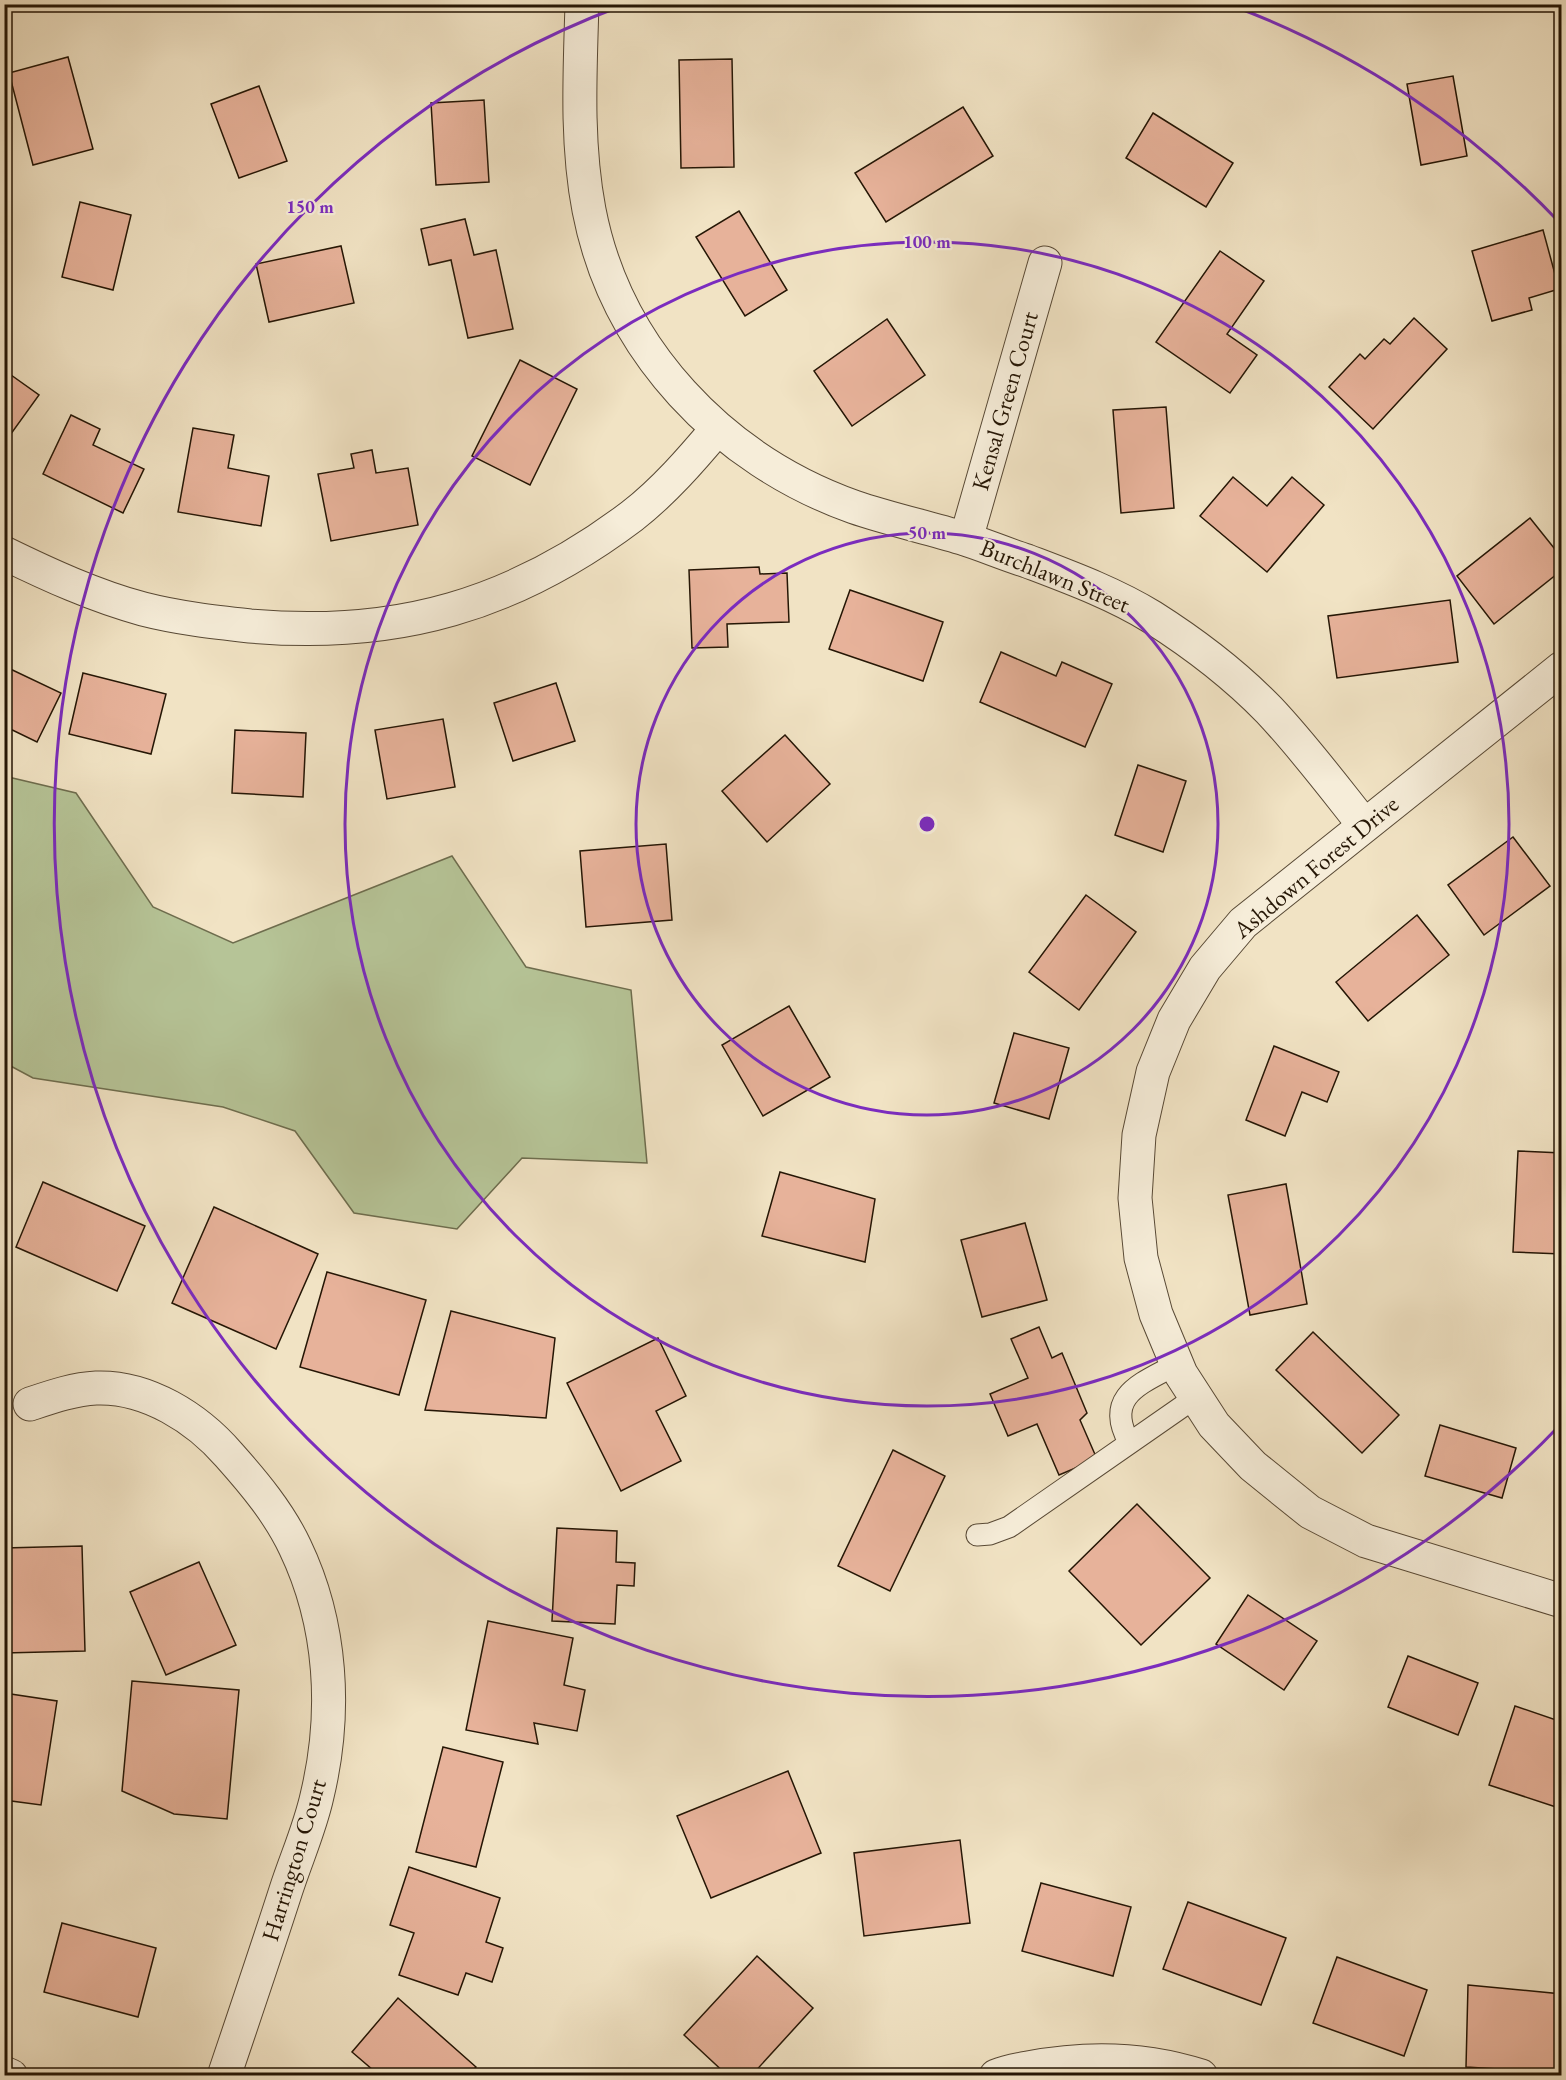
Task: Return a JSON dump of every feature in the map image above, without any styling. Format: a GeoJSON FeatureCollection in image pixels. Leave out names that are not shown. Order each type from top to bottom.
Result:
{"type":"FeatureCollection","features":[{"type":"Feature","properties":{"kind":"street","name":"Burchlawn Street"},"geometry":{"type":"LineString","coordinates":[[582,4],[581,144],[589,211],[605,267],[627,318],[661,370],[717,429],[758,460],[802,486],[855,507],[966,539],[1084,582],[1150,616],[1212,658],[1268,708],[1364,825]]}},
{"type":"Feature","properties":{"kind":"street","name":"Kensal Green Court"},"geometry":{"type":"LineString","coordinates":[[966,539],[1045,263]]}},
{"type":"Feature","properties":{"kind":"street"},"geometry":{"type":"LineString","coordinates":[[4,553],[60,580],[141,609],[201,621],[286,629],[345,629],[414,619],[481,601],[543,574],[575,555],[633,515],[684,468],[717,429]]}},
{"type":"Feature","properties":{"kind":"street","name":"Ashdown Forest Drive"},"geometry":{"type":"LineString","coordinates":[[1562,668],[1244,923],[1205,968],[1174,1020],[1153,1072],[1139,1135],[1135,1198],[1144,1269],[1156,1314],[1177,1364],[1215,1425],[1253,1466],[1310,1512],[1366,1541],[1562,1601]]}},
{"type":"Feature","properties":{"kind":"street","name":"Harrington Court"},"geometry":{"type":"LineString","coordinates":[[30,1404],[58,1395],[96,1388],[135,1392],[169,1405],[216,1440],[258,1487],[295,1547],[315,1599],[327,1653],[328,1727],[317,1796],[224,2076]]}},
{"type":"Feature","properties":{"kind":"street"},"geometry":{"type":"LineString","coordinates":[[996,2076],[1058,2062],[1129,2061],[1178,2068],[1201,2076]]}},
{"type":"Feature","properties":{"kind":"street"},"geometry":{"type":"LineString","coordinates":[[4,2073],[11,2076]]}},
{"type":"Feature","properties":{"kind":"lane"},"geometry":{"type":"LineString","coordinates":[[1129,1442],[1123,1431],[1121,1417],[1123,1402],[1137,1387],[1177,1364]]}},
{"type":"Feature","properties":{"kind":"lane"},"geometry":{"type":"LineString","coordinates":[[976,1535],[990,1534],[1009,1527],[1196,1397]]}},
{"type":"Feature","properties":{"kind":"green space"},"geometry":{"type":"Polygon","coordinates":[[[4,776],[76,793],[153,907],[233,943],[452,856],[526,967],[631,990],[647,1163],[522,1158],[457,1229],[354,1213],[295,1131],[223,1107],[33,1078],[5,1063],[4,776]]]}},
{"type":"Feature","properties":{"kind":"building"},"geometry":{"type":"Polygon","coordinates":[[[68,57],[93,149],[33,165],[9,73],[68,57]]]}},
{"type":"Feature","properties":{"kind":"building"},"geometry":{"type":"Polygon","coordinates":[[[732,59],[734,167],[681,168],[679,60],[732,59]]]}},
{"type":"Feature","properties":{"kind":"building"},"geometry":{"type":"Polygon","coordinates":[[[1453,76],[1467,156],[1421,165],[1407,84],[1453,76]]]}},
{"type":"Feature","properties":{"kind":"building"},"geometry":{"type":"Polygon","coordinates":[[[259,86],[287,161],[239,178],[211,104],[259,86]]]}},
{"type":"Feature","properties":{"kind":"building"},"geometry":{"type":"Polygon","coordinates":[[[484,100],[489,182],[436,185],[431,103],[484,100]]]}},
{"type":"Feature","properties":{"kind":"building"},"geometry":{"type":"Polygon","coordinates":[[[963,107],[993,156],[886,222],[855,173],[963,107]]]}},
{"type":"Feature","properties":{"kind":"building"},"geometry":{"type":"Polygon","coordinates":[[[1153,113],[1233,163],[1206,207],[1126,158],[1153,113]]]}},
{"type":"Feature","properties":{"kind":"building"},"geometry":{"type":"Polygon","coordinates":[[[80,202],[131,215],[113,290],[62,277],[80,202]]]}},
{"type":"Feature","properties":{"kind":"building"},"geometry":{"type":"Polygon","coordinates":[[[739,211],[787,290],[745,316],[696,237],[739,211]]]}},
{"type":"Feature","properties":{"kind":"building"},"geometry":{"type":"Polygon","coordinates":[[[465,219],[474,255],[496,250],[513,329],[468,338],[451,260],[429,265],[421,229],[465,219]]]}},
{"type":"Feature","properties":{"kind":"building"},"geometry":{"type":"Polygon","coordinates":[[[1543,230],[1559,289],[1529,298],[1532,310],[1492,321],[1472,251],[1543,230]]]}},
{"type":"Feature","properties":{"kind":"building"},"geometry":{"type":"Polygon","coordinates":[[[341,246],[354,303],[269,322],[256,264],[341,246]]]}},
{"type":"Feature","properties":{"kind":"building"},"geometry":{"type":"Polygon","coordinates":[[[1220,251],[1264,281],[1227,334],[1257,355],[1230,393],[1156,342],[1220,251]]]}},
{"type":"Feature","properties":{"kind":"building"},"geometry":{"type":"Polygon","coordinates":[[[1414,318],[1447,349],[1373,429],[1329,387],[1360,354],[1365,359],[1384,339],[1390,344],[1414,318]]]}},
{"type":"Feature","properties":{"kind":"building"},"geometry":{"type":"Polygon","coordinates":[[[887,319],[925,375],[852,426],[814,371],[887,319]]]}},
{"type":"Feature","properties":{"kind":"building"},"geometry":{"type":"Polygon","coordinates":[[[520,360],[577,389],[530,485],[472,456],[520,360]]]}},
{"type":"Feature","properties":{"kind":"building"},"geometry":{"type":"Polygon","coordinates":[[[4,370],[39,395],[8,438],[4,435],[4,370]]]}},
{"type":"Feature","properties":{"kind":"building"},"geometry":{"type":"Polygon","coordinates":[[[1166,407],[1174,508],[1121,513],[1113,410],[1166,407]]]}},
{"type":"Feature","properties":{"kind":"building"},"geometry":{"type":"Polygon","coordinates":[[[71,415],[100,429],[93,445],[144,469],[123,513],[43,474],[71,415]]]}},
{"type":"Feature","properties":{"kind":"building"},"geometry":{"type":"Polygon","coordinates":[[[193,428],[234,435],[228,468],[269,476],[261,526],[178,512],[193,428]]]}},
{"type":"Feature","properties":{"kind":"building"},"geometry":{"type":"Polygon","coordinates":[[[372,450],[376,473],[408,468],[418,525],[331,541],[318,474],[354,468],[351,454],[372,450]]]}},
{"type":"Feature","properties":{"kind":"building"},"geometry":{"type":"Polygon","coordinates":[[[1233,477],[1267,506],[1292,477],[1324,505],[1267,572],[1200,516],[1233,477]]]}},
{"type":"Feature","properties":{"kind":"building"},"geometry":{"type":"Polygon","coordinates":[[[1530,518],[1562,558],[1562,570],[1494,624],[1457,576],[1530,518]]]}},
{"type":"Feature","properties":{"kind":"building"},"geometry":{"type":"Polygon","coordinates":[[[759,567],[760,574],[787,573],[789,622],[727,624],[728,647],[692,648],[689,570],[759,567]]]}},
{"type":"Feature","properties":{"kind":"building"},"geometry":{"type":"Polygon","coordinates":[[[850,590],[943,622],[923,681],[829,649],[850,590]]]}},
{"type":"Feature","properties":{"kind":"building"},"geometry":{"type":"Polygon","coordinates":[[[1450,600],[1458,662],[1337,678],[1328,616],[1450,600]]]}},
{"type":"Feature","properties":{"kind":"building"},"geometry":{"type":"Polygon","coordinates":[[[1001,652],[1056,676],[1062,662],[1112,684],[1085,747],[980,702],[1001,652]]]}},
{"type":"Feature","properties":{"kind":"building"},"geometry":{"type":"Polygon","coordinates":[[[4,666],[61,693],[37,742],[4,726],[4,666]]]}},
{"type":"Feature","properties":{"kind":"building"},"geometry":{"type":"Polygon","coordinates":[[[83,673],[166,694],[151,754],[69,734],[83,673]]]}},
{"type":"Feature","properties":{"kind":"building"},"geometry":{"type":"Polygon","coordinates":[[[556,683],[575,741],[513,761],[494,703],[556,683]]]}},
{"type":"Feature","properties":{"kind":"building"},"geometry":{"type":"Polygon","coordinates":[[[443,719],[455,787],[387,799],[375,730],[443,719]]]}},
{"type":"Feature","properties":{"kind":"building"},"geometry":{"type":"Polygon","coordinates":[[[235,730],[306,733],[303,797],[232,793],[235,730]]]}},
{"type":"Feature","properties":{"kind":"building"},"geometry":{"type":"Polygon","coordinates":[[[785,735],[830,784],[767,842],[722,791],[785,735]]]}},
{"type":"Feature","properties":{"kind":"building"},"geometry":{"type":"Polygon","coordinates":[[[1138,765],[1186,781],[1163,852],[1115,835],[1138,765]]]}},
{"type":"Feature","properties":{"kind":"building"},"geometry":{"type":"Polygon","coordinates":[[[1513,837],[1550,886],[1484,935],[1448,885],[1513,837]]]}},
{"type":"Feature","properties":{"kind":"building"},"geometry":{"type":"Polygon","coordinates":[[[666,844],[672,920],[586,927],[580,851],[666,844]]]}},
{"type":"Feature","properties":{"kind":"building"},"geometry":{"type":"Polygon","coordinates":[[[1086,895],[1136,932],[1079,1010],[1029,972],[1086,895]]]}},
{"type":"Feature","properties":{"kind":"building"},"geometry":{"type":"Polygon","coordinates":[[[1417,915],[1449,955],[1368,1021],[1336,982],[1417,915]]]}},
{"type":"Feature","properties":{"kind":"building"},"geometry":{"type":"Polygon","coordinates":[[[789,1006],[830,1077],[763,1116],[722,1045],[789,1006]]]}},
{"type":"Feature","properties":{"kind":"building"},"geometry":{"type":"Polygon","coordinates":[[[1014,1033],[1069,1048],[1049,1119],[994,1103],[1014,1033]]]}},
{"type":"Feature","properties":{"kind":"building"},"geometry":{"type":"Polygon","coordinates":[[[1274,1046],[1339,1072],[1327,1102],[1302,1092],[1285,1136],[1246,1120],[1274,1046]]]}},
{"type":"Feature","properties":{"kind":"building"},"geometry":{"type":"Polygon","coordinates":[[[1518,1151],[1562,1153],[1562,1254],[1513,1252],[1518,1151]]]}},
{"type":"Feature","properties":{"kind":"building"},"geometry":{"type":"Polygon","coordinates":[[[780,1172],[875,1199],[865,1262],[762,1236],[780,1172]]]}},
{"type":"Feature","properties":{"kind":"building"},"geometry":{"type":"Polygon","coordinates":[[[43,1182],[145,1226],[117,1291],[16,1247],[43,1182]]]}},
{"type":"Feature","properties":{"kind":"building"},"geometry":{"type":"Polygon","coordinates":[[[1286,1184],[1307,1304],[1250,1315],[1228,1195],[1286,1184]]]}},
{"type":"Feature","properties":{"kind":"building"},"geometry":{"type":"Polygon","coordinates":[[[214,1207],[318,1254],[276,1349],[172,1303],[214,1207]]]}},
{"type":"Feature","properties":{"kind":"building"},"geometry":{"type":"Polygon","coordinates":[[[1025,1223],[1047,1300],[982,1317],[961,1240],[1025,1223]]]}},
{"type":"Feature","properties":{"kind":"building"},"geometry":{"type":"Polygon","coordinates":[[[327,1272],[426,1300],[399,1395],[300,1367],[327,1272]]]}},
{"type":"Feature","properties":{"kind":"building"},"geometry":{"type":"Polygon","coordinates":[[[451,1311],[555,1338],[546,1418],[425,1410],[451,1311]]]}},
{"type":"Feature","properties":{"kind":"building"},"geometry":{"type":"Polygon","coordinates":[[[1039,1327],[1052,1358],[1062,1353],[1087,1413],[1080,1420],[1097,1459],[1059,1475],[1037,1424],[1008,1436],[990,1394],[1028,1378],[1011,1339],[1039,1327]]]}},
{"type":"Feature","properties":{"kind":"building"},"geometry":{"type":"Polygon","coordinates":[[[1313,1332],[1399,1415],[1362,1453],[1276,1370],[1313,1332]]]}},
{"type":"Feature","properties":{"kind":"building"},"geometry":{"type":"Polygon","coordinates":[[[658,1338],[686,1396],[656,1411],[681,1461],[621,1491],[567,1383],[658,1338]]]}},
{"type":"Feature","properties":{"kind":"building"},"geometry":{"type":"Polygon","coordinates":[[[1440,1425],[1516,1448],[1502,1498],[1425,1476],[1440,1425]]]}},
{"type":"Feature","properties":{"kind":"building"},"geometry":{"type":"Polygon","coordinates":[[[893,1450],[945,1476],[890,1591],[838,1566],[893,1450]]]}},
{"type":"Feature","properties":{"kind":"building"},"geometry":{"type":"Polygon","coordinates":[[[1562,1500],[1562,1518],[1555,1515],[1562,1500]]]}},
{"type":"Feature","properties":{"kind":"building"},"geometry":{"type":"Polygon","coordinates":[[[1137,1504],[1210,1578],[1141,1645],[1069,1571],[1137,1504]]]}},
{"type":"Feature","properties":{"kind":"building"},"geometry":{"type":"Polygon","coordinates":[[[557,1528],[617,1531],[616,1562],[635,1563],[634,1586],[617,1585],[615,1624],[552,1621],[557,1528]]]}},
{"type":"Feature","properties":{"kind":"building"},"geometry":{"type":"Polygon","coordinates":[[[82,1546],[85,1651],[4,1653],[4,1548],[82,1546]]]}},
{"type":"Feature","properties":{"kind":"building"},"geometry":{"type":"Polygon","coordinates":[[[199,1562],[236,1645],[166,1675],[130,1592],[199,1562]]]}},
{"type":"Feature","properties":{"kind":"building"},"geometry":{"type":"Polygon","coordinates":[[[1248,1595],[1317,1641],[1284,1690],[1216,1644],[1248,1595]]]}},
{"type":"Feature","properties":{"kind":"building"},"geometry":{"type":"Polygon","coordinates":[[[488,1621],[573,1638],[564,1685],[585,1690],[577,1731],[534,1723],[538,1744],[466,1730],[488,1621]]]}},
{"type":"Feature","properties":{"kind":"building"},"geometry":{"type":"Polygon","coordinates":[[[1408,1656],[1478,1683],[1458,1735],[1388,1707],[1408,1656]]]}},
{"type":"Feature","properties":{"kind":"building"},"geometry":{"type":"Polygon","coordinates":[[[132,1681],[239,1690],[227,1819],[174,1814],[122,1791],[132,1681]]]}},
{"type":"Feature","properties":{"kind":"building"},"geometry":{"type":"Polygon","coordinates":[[[4,1693],[57,1701],[41,1805],[4,1800],[4,1693]]]}},
{"type":"Feature","properties":{"kind":"building"},"geometry":{"type":"Polygon","coordinates":[[[1515,1706],[1562,1722],[1562,1799],[1559,1808],[1489,1785],[1515,1706]]]}},
{"type":"Feature","properties":{"kind":"building"},"geometry":{"type":"Polygon","coordinates":[[[443,1747],[503,1762],[476,1867],[416,1852],[443,1747]]]}},
{"type":"Feature","properties":{"kind":"building"},"geometry":{"type":"Polygon","coordinates":[[[788,1771],[821,1853],[711,1898],[677,1816],[788,1771]]]}},
{"type":"Feature","properties":{"kind":"building"},"geometry":{"type":"Polygon","coordinates":[[[960,1840],[970,1923],[864,1936],[854,1853],[960,1840]]]}},
{"type":"Feature","properties":{"kind":"building"},"geometry":{"type":"Polygon","coordinates":[[[409,1867],[500,1898],[486,1942],[503,1948],[492,1982],[466,1973],[458,1995],[399,1975],[414,1933],[390,1925],[409,1867]]]}},
{"type":"Feature","properties":{"kind":"building"},"geometry":{"type":"Polygon","coordinates":[[[1041,1883],[1131,1907],[1113,1976],[1022,1951],[1041,1883]]]}},
{"type":"Feature","properties":{"kind":"building"},"geometry":{"type":"Polygon","coordinates":[[[1188,1902],[1286,1938],[1261,2005],[1163,1969],[1188,1902]]]}},
{"type":"Feature","properties":{"kind":"building"},"geometry":{"type":"Polygon","coordinates":[[[62,1923],[156,1948],[138,2017],[44,1992],[62,1923]]]}},
{"type":"Feature","properties":{"kind":"building"},"geometry":{"type":"Polygon","coordinates":[[[757,1956],[813,2008],[751,2076],[728,2076],[684,2035],[757,1956]]]}},
{"type":"Feature","properties":{"kind":"building"},"geometry":{"type":"Polygon","coordinates":[[[1337,1957],[1427,1990],[1404,2056],[1313,2023],[1337,1957]]]}},
{"type":"Feature","properties":{"kind":"building"},"geometry":{"type":"Polygon","coordinates":[[[1468,1985],[1562,1994],[1562,2073],[1466,2067],[1468,1985]]]}},
{"type":"Feature","properties":{"kind":"building"},"geometry":{"type":"Polygon","coordinates":[[[398,1998],[476,2067],[468,2076],[380,2076],[352,2052],[398,1998]]]}}]}
